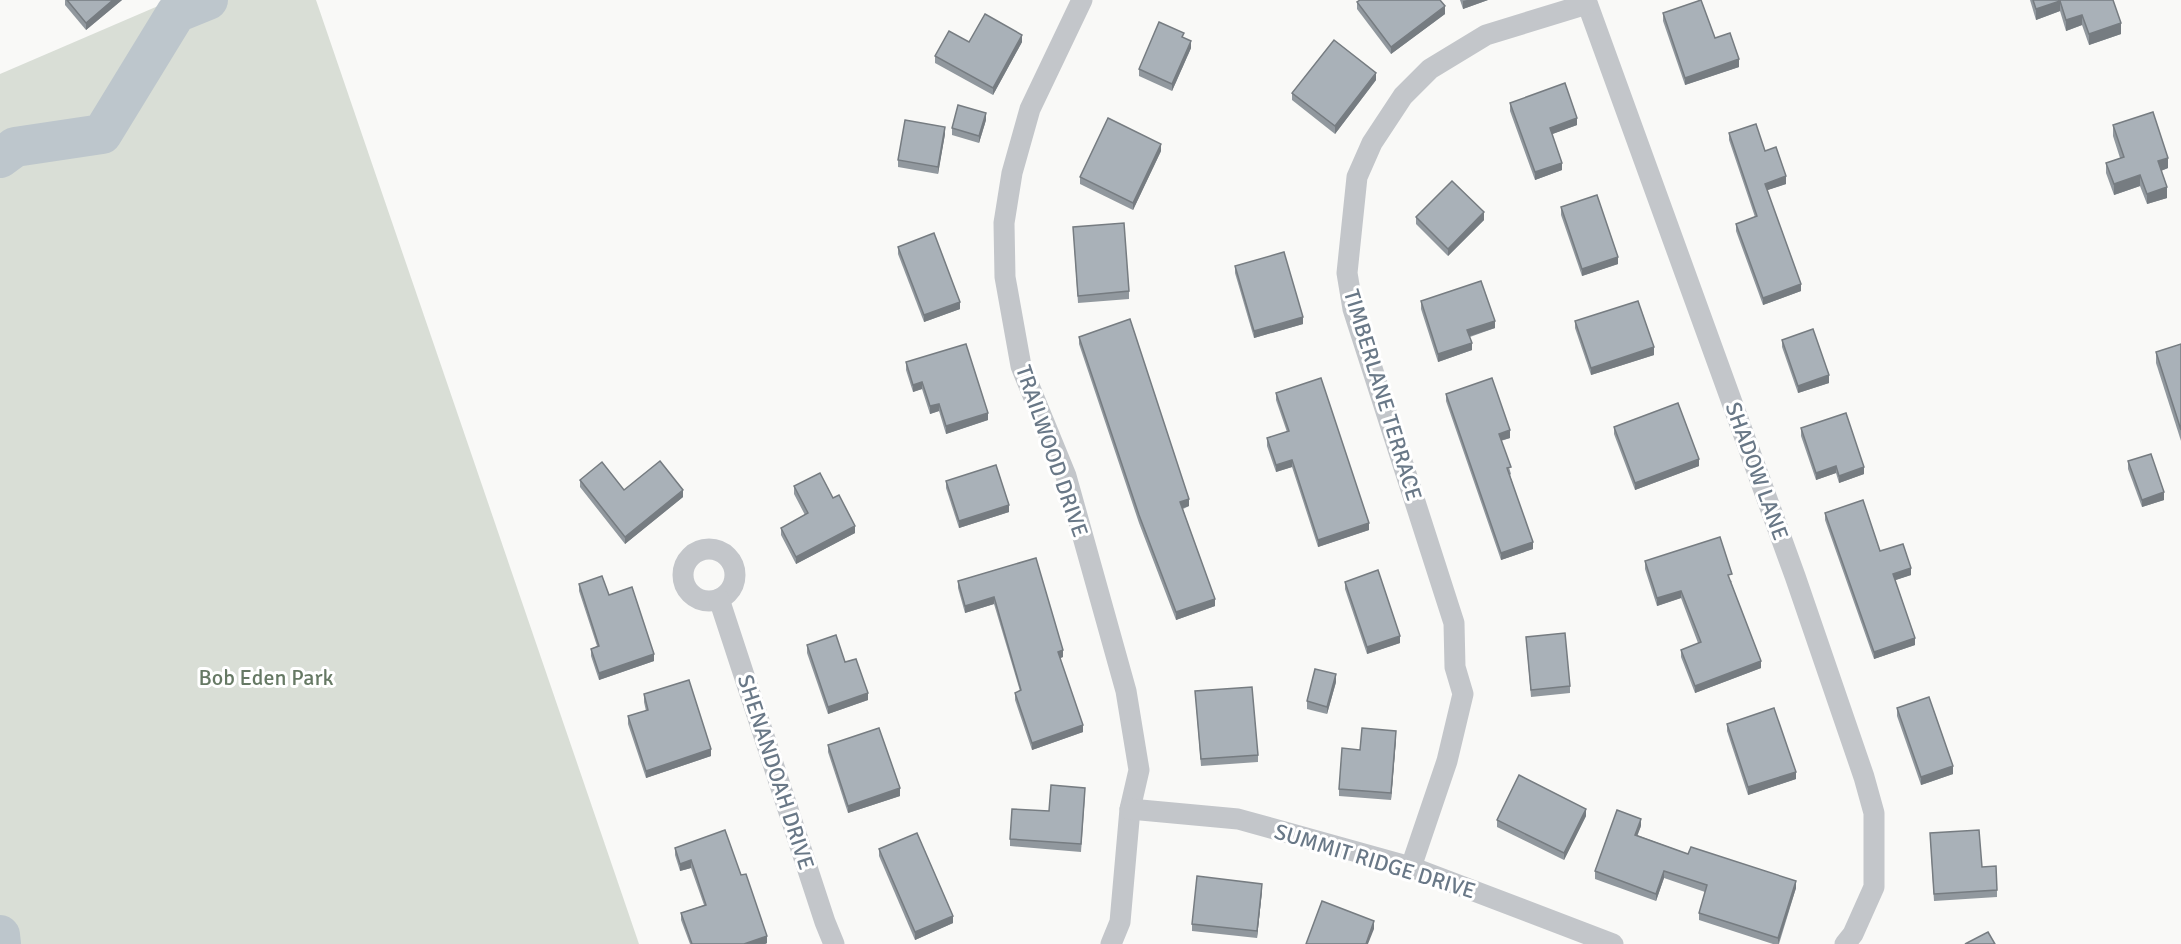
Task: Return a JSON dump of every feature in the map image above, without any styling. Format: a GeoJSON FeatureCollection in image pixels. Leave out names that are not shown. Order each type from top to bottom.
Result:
{"type":"FeatureCollection","features":[{"type":"Feature","properties":{"kind":"street","name":"TRAILWOOD DRIVE"},"geometry":{"type":"LineString","coordinates":[[1082,0],[1029,109],[1012,173],[1004,223],[1005,277],[1021,366],[1066,476],[1126,691],[1139,770],[1130,809],[1120,922],[1111,944]]}},
{"type":"Feature","properties":{"kind":"street","name":"TIMBERLANE TERRACE"},"geometry":{"type":"LineString","coordinates":[[1411,867],[1447,761],[1463,694],[1455,667],[1454,623],[1353,309],[1347,273],[1357,177],[1372,143],[1403,96],[1430,69],[1486,35],[1587,2]]}},
{"type":"Feature","properties":{"kind":"street","name":"SHADOW LANE"},"geometry":{"type":"LineString","coordinates":[[1587,2],[1795,576],[1864,777],[1874,813],[1874,887],[1853,934],[1845,944]]}},
{"type":"Feature","properties":{"kind":"street","name":"SHENANDOAH DRIVE"},"geometry":{"type":"LineString","coordinates":[[719,599],[834,944]]}},
{"type":"Feature","properties":{"kind":"street","name":"SUMMIT RIDGE DRIVE"},"geometry":{"type":"LineString","coordinates":[[1130,809],[1238,819],[1411,867],[1613,944]]}},
{"type":"Feature","properties":{"kind":"green space","name":"Bob Eden Park"},"geometry":{"type":"Polygon","coordinates":[[[172,0],[316,0],[639,944],[0,944],[0,74],[172,0]]]}},
{"type":"Feature","properties":{"kind":"building"},"geometry":{"type":"Polygon","coordinates":[[[67,0],[113,0],[86,23],[67,0]]]}},
{"type":"Feature","properties":{"kind":"building"},"geometry":{"type":"Polygon","coordinates":[[[1360,0],[1440,0],[1445,6],[1391,47],[1357,2],[1360,0]]]}},
{"type":"Feature","properties":{"kind":"building"},"geometry":{"type":"Polygon","coordinates":[[[1701,0],[1715,38],[1730,33],[1739,59],[1685,78],[1663,13],[1701,0]]]}},
{"type":"Feature","properties":{"kind":"building"},"geometry":{"type":"Polygon","coordinates":[[[2033,0],[2113,0],[2121,23],[2089,34],[2082,15],[2066,20],[2060,1],[2036,9],[2033,0]]]}},
{"type":"Feature","properties":{"kind":"building"},"geometry":{"type":"Polygon","coordinates":[[[985,14],[1022,35],[993,88],[935,56],[949,31],[969,42],[985,14]]]}},
{"type":"Feature","properties":{"kind":"building"},"geometry":{"type":"Polygon","coordinates":[[[1159,22],[1184,33],[1182,37],[1191,41],[1172,84],[1139,69],[1159,22]]]}},
{"type":"Feature","properties":{"kind":"building"},"geometry":{"type":"Polygon","coordinates":[[[1334,40],[1376,73],[1335,126],[1292,93],[1334,40]]]}},
{"type":"Feature","properties":{"kind":"building"},"geometry":{"type":"Polygon","coordinates":[[[1565,83],[1577,118],[1550,128],[1562,163],[1535,172],[1510,103],[1565,83]]]}},
{"type":"Feature","properties":{"kind":"building"},"geometry":{"type":"Polygon","coordinates":[[[958,105],[986,113],[979,136],[952,128],[958,105]]]}},
{"type":"Feature","properties":{"kind":"building"},"geometry":{"type":"Polygon","coordinates":[[[2153,112],[2168,158],[2158,161],[2167,187],[2147,194],[2140,175],[2114,184],[2106,163],[2124,157],[2113,125],[2153,112]]]}},
{"type":"Feature","properties":{"kind":"building"},"geometry":{"type":"Polygon","coordinates":[[[1108,118],[1161,144],[1133,203],[1080,177],[1108,118]]]}},
{"type":"Feature","properties":{"kind":"building"},"geometry":{"type":"Polygon","coordinates":[[[905,120],[945,127],[938,167],[898,160],[905,120]]]}},
{"type":"Feature","properties":{"kind":"building"},"geometry":{"type":"Polygon","coordinates":[[[1756,124],[1765,151],[1776,147],[1786,176],[1765,184],[1801,284],[1763,298],[1736,224],[1757,216],[1729,133],[1756,124]]]}},
{"type":"Feature","properties":{"kind":"building"},"geometry":{"type":"Polygon","coordinates":[[[1452,181],[1484,212],[1448,249],[1416,217],[1452,181]]]}},
{"type":"Feature","properties":{"kind":"building"},"geometry":{"type":"Polygon","coordinates":[[[1597,195],[1618,257],[1582,269],[1561,207],[1597,195]]]}},
{"type":"Feature","properties":{"kind":"building"},"geometry":{"type":"Polygon","coordinates":[[[1124,223],[1129,291],[1078,296],[1073,227],[1124,223]]]}},
{"type":"Feature","properties":{"kind":"building"},"geometry":{"type":"Polygon","coordinates":[[[934,233],[960,302],[924,315],[898,247],[934,233]]]}},
{"type":"Feature","properties":{"kind":"building"},"geometry":{"type":"Polygon","coordinates":[[[1284,252],[1303,317],[1254,331],[1235,266],[1284,252]]]}},
{"type":"Feature","properties":{"kind":"building"},"geometry":{"type":"Polygon","coordinates":[[[1481,281],[1495,321],[1467,330],[1472,343],[1438,354],[1421,301],[1481,281]]]}},
{"type":"Feature","properties":{"kind":"building"},"geometry":{"type":"Polygon","coordinates":[[[1638,301],[1654,347],[1591,368],[1575,321],[1638,301]]]}},
{"type":"Feature","properties":{"kind":"building"},"geometry":{"type":"Polygon","coordinates":[[[1130,319],[1189,499],[1180,502],[1215,599],[1176,612],[1139,515],[1079,337],[1130,319]]]}},
{"type":"Feature","properties":{"kind":"building"},"geometry":{"type":"Polygon","coordinates":[[[1813,329],[1829,375],[1798,386],[1782,340],[1813,329]]]}},
{"type":"Feature","properties":{"kind":"building"},"geometry":{"type":"Polygon","coordinates":[[[966,344],[988,413],[946,426],[939,404],[930,406],[922,382],[913,385],[906,362],[966,344]]]}},
{"type":"Feature","properties":{"kind":"building"},"geometry":{"type":"Polygon","coordinates":[[[2181,344],[2181,430],[2156,352],[2181,344]]]}},
{"type":"Feature","properties":{"kind":"building"},"geometry":{"type":"Polygon","coordinates":[[[1321,378],[1369,523],[1318,540],[1292,460],[1276,465],[1267,438],[1289,431],[1276,393],[1321,378]]]}},
{"type":"Feature","properties":{"kind":"building"},"geometry":{"type":"Polygon","coordinates":[[[1492,378],[1510,430],[1499,434],[1511,467],[1507,468],[1533,542],[1501,553],[1446,394],[1492,378]]]}},
{"type":"Feature","properties":{"kind":"building"},"geometry":{"type":"Polygon","coordinates":[[[1678,403],[1699,459],[1635,483],[1614,427],[1678,403]]]}},
{"type":"Feature","properties":{"kind":"building"},"geometry":{"type":"Polygon","coordinates":[[[1846,413],[1864,467],[1839,476],[1836,466],[1816,473],[1801,428],[1846,413]]]}},
{"type":"Feature","properties":{"kind":"building"},"geometry":{"type":"Polygon","coordinates":[[[2151,454],[2164,492],[2142,500],[2128,461],[2151,454]]]}},
{"type":"Feature","properties":{"kind":"building"},"geometry":{"type":"Polygon","coordinates":[[[660,461],[683,490],[625,537],[580,480],[602,462],[624,490],[660,461]]]}},
{"type":"Feature","properties":{"kind":"building"},"geometry":{"type":"Polygon","coordinates":[[[996,465],[1009,505],[959,521],[946,481],[996,465]]]}},
{"type":"Feature","properties":{"kind":"building"},"geometry":{"type":"Polygon","coordinates":[[[820,473],[833,498],[839,495],[855,526],[796,557],[781,528],[808,513],[794,486],[820,473]]]}},
{"type":"Feature","properties":{"kind":"building"},"geometry":{"type":"Polygon","coordinates":[[[1863,500],[1880,551],[1903,544],[1911,568],[1893,574],[1915,638],[1874,652],[1825,513],[1863,500]]]}},
{"type":"Feature","properties":{"kind":"building"},"geometry":{"type":"Polygon","coordinates":[[[1720,537],[1732,574],[1728,575],[1761,661],[1695,686],[1681,650],[1701,642],[1681,591],[1657,598],[1645,561],[1720,537]]]}},
{"type":"Feature","properties":{"kind":"building"},"geometry":{"type":"Polygon","coordinates":[[[1036,558],[1063,650],[1058,652],[1083,725],[1032,743],[1015,693],[1021,690],[994,597],[965,606],[958,581],[1036,558]]]}},
{"type":"Feature","properties":{"kind":"building"},"geometry":{"type":"Polygon","coordinates":[[[1378,570],[1400,636],[1367,647],[1345,582],[1378,570]]]}},
{"type":"Feature","properties":{"kind":"building"},"geometry":{"type":"Polygon","coordinates":[[[602,576],[609,595],[632,587],[654,654],[599,673],[591,649],[599,646],[579,584],[602,576]]]}},
{"type":"Feature","properties":{"kind":"building"},"geometry":{"type":"Polygon","coordinates":[[[1565,633],[1570,686],[1531,690],[1526,637],[1565,633]]]}},
{"type":"Feature","properties":{"kind":"building"},"geometry":{"type":"Polygon","coordinates":[[[836,635],[845,662],[856,659],[868,693],[828,707],[807,645],[836,635]]]}},
{"type":"Feature","properties":{"kind":"building"},"geometry":{"type":"Polygon","coordinates":[[[1315,669],[1336,674],[1327,707],[1307,701],[1315,669]]]}},
{"type":"Feature","properties":{"kind":"building"},"geometry":{"type":"Polygon","coordinates":[[[689,680],[711,749],[646,771],[628,716],[648,710],[644,694],[689,680]]]}},
{"type":"Feature","properties":{"kind":"building"},"geometry":{"type":"Polygon","coordinates":[[[1252,687],[1258,755],[1201,759],[1195,691],[1252,687]]]}},
{"type":"Feature","properties":{"kind":"building"},"geometry":{"type":"Polygon","coordinates":[[[1929,697],[1953,766],[1921,777],[1897,708],[1929,697]]]}},
{"type":"Feature","properties":{"kind":"building"},"geometry":{"type":"Polygon","coordinates":[[[1774,708],[1796,772],[1748,787],[1727,724],[1774,708]]]}},
{"type":"Feature","properties":{"kind":"building"},"geometry":{"type":"Polygon","coordinates":[[[879,728],[900,788],[848,806],[828,745],[879,728]]]}},
{"type":"Feature","properties":{"kind":"building"},"geometry":{"type":"Polygon","coordinates":[[[1362,728],[1396,731],[1391,793],[1339,789],[1342,748],[1360,750],[1362,728]]]}},
{"type":"Feature","properties":{"kind":"building"},"geometry":{"type":"Polygon","coordinates":[[[1519,775],[1586,809],[1564,853],[1497,820],[1519,775]]]}},
{"type":"Feature","properties":{"kind":"building"},"geometry":{"type":"Polygon","coordinates":[[[1051,785],[1085,788],[1081,844],[1010,839],[1012,809],[1049,811],[1051,785]]]}},
{"type":"Feature","properties":{"kind":"building"},"geometry":{"type":"Polygon","coordinates":[[[1617,810],[1641,819],[1635,835],[1688,854],[1691,847],[1796,881],[1778,938],[1699,913],[1707,885],[1664,871],[1656,894],[1595,871],[1617,810]]]}},
{"type":"Feature","properties":{"kind":"building"},"geometry":{"type":"Polygon","coordinates":[[[725,830],[741,875],[746,874],[767,936],[744,944],[692,944],[681,913],[706,905],[691,860],[680,864],[675,848],[725,830]]]}},
{"type":"Feature","properties":{"kind":"building"},"geometry":{"type":"Polygon","coordinates":[[[1979,830],[1982,867],[1996,866],[1997,890],[1934,894],[1930,833],[1979,830]]]}},
{"type":"Feature","properties":{"kind":"building"},"geometry":{"type":"Polygon","coordinates":[[[917,833],[953,916],[915,932],[879,849],[917,833]]]}},
{"type":"Feature","properties":{"kind":"building"},"geometry":{"type":"Polygon","coordinates":[[[1197,876],[1262,884],[1257,931],[1192,924],[1197,876]]]}},
{"type":"Feature","properties":{"kind":"building"},"geometry":{"type":"Polygon","coordinates":[[[1322,901],[1374,921],[1366,944],[1306,944],[1322,901]]]}},
{"type":"Feature","properties":{"kind":"building"},"geometry":{"type":"Polygon","coordinates":[[[1988,932],[1995,944],[1965,944],[1988,932]]]}},
{"type":"Feature","properties":{"kind":"waterway"},"geometry":{"type":"LineString","coordinates":[[0,158],[15,147],[102,134],[176,13],[208,0]]}},
{"type":"Feature","properties":{"kind":"waterway"},"geometry":{"type":"LineString","coordinates":[[0,935],[1,944]]}}]}
